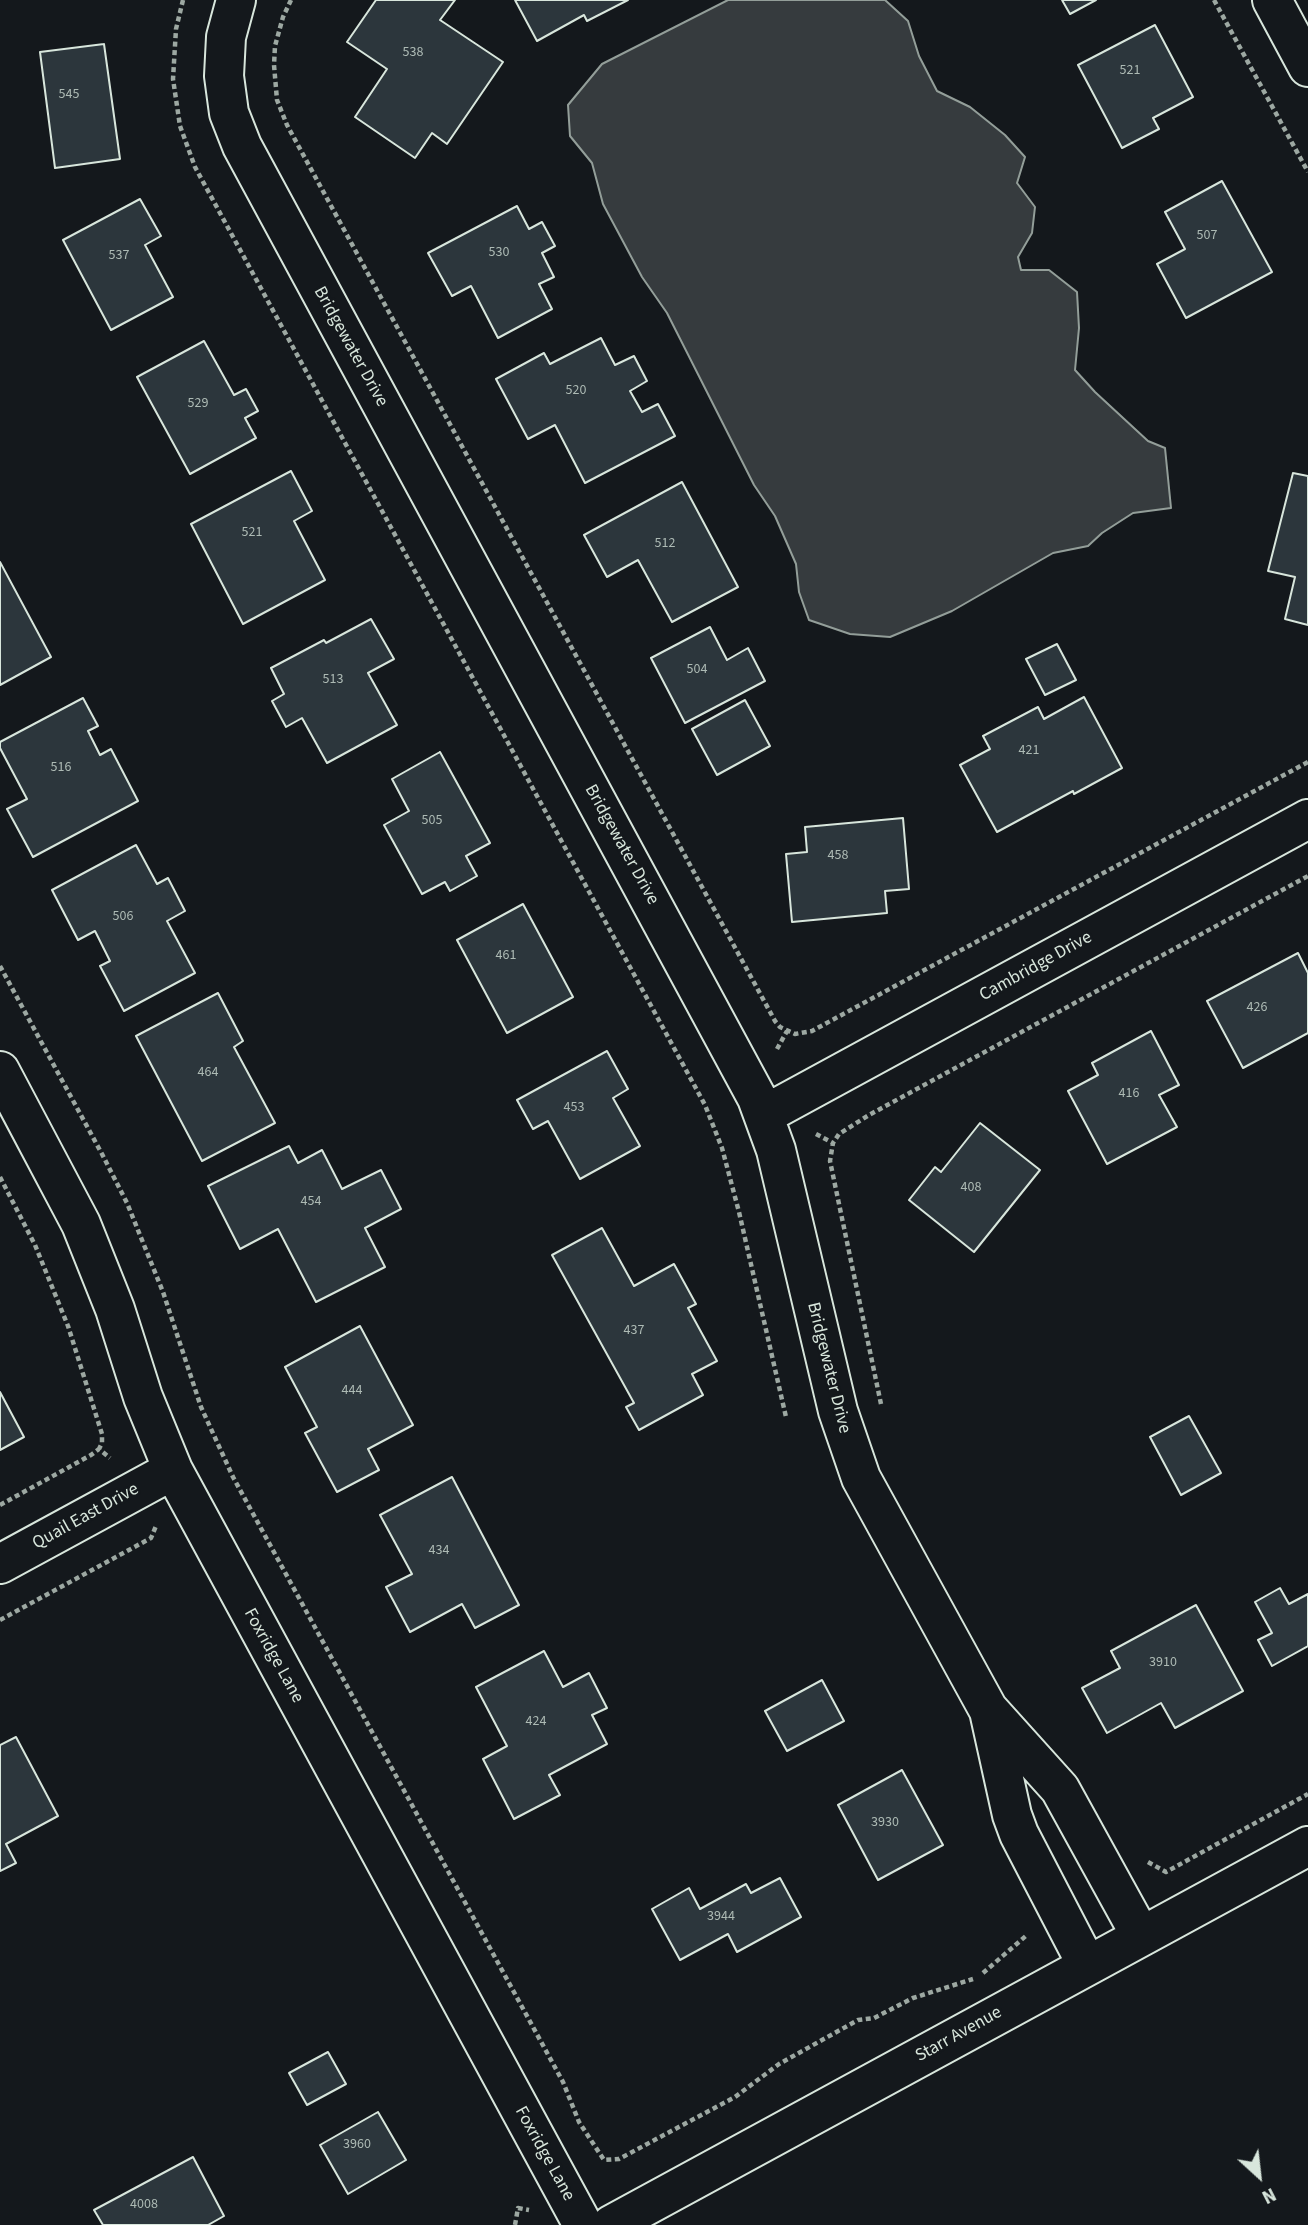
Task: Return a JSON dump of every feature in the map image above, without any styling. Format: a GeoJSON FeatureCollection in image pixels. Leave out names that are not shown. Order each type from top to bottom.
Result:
{"type":"FeatureCollection","features":[{"type":"Feature","properties":{"kind":"street","name":"Bridgewater Drive"},"geometry":{"type":"LineString","coordinates":[[236,0],[226,37],[224,76],[229,113],[242,146],[735,1055],[764,1115],[776,1150],[838,1411],[852,1455],[872,1499],[988,1709],[1060,1789],[1141,1936]]}},
{"type":"Feature","properties":{"kind":"street"},"geometry":{"type":"LineString","coordinates":[[1272,0],[1308,67]]}},
{"type":"Feature","properties":{"kind":"street","name":"Cambridge Drive"},"geometry":{"type":"LineString","coordinates":[[764,1115],[1308,819]]}},
{"type":"Feature","properties":{"kind":"street","name":"Foxridge Lane"},"geometry":{"type":"LineString","coordinates":[[0,1071],[58,1177],[85,1233],[115,1309],[143,1397],[173,1470],[583,2225]]}},
{"type":"Feature","properties":{"kind":"street","name":"Quail East Drive"},"geometry":{"type":"LineString","coordinates":[[0,1564],[173,1470]]}},
{"type":"Feature","properties":{"kind":"street","name":"Bridgewater Drive"},"geometry":{"type":"LineString","coordinates":[[988,1709],[1012,1815],[1019,1834],[1087,1965]]}},
{"type":"Feature","properties":{"kind":"street","name":"Starr Avenue"},"geometry":{"type":"LineString","coordinates":[[611,2225],[1308,1846]]}},
{"type":"Feature","properties":{"kind":"path"},"geometry":{"type":"LineString","coordinates":[[183,0],[176,29],[173,79],[180,126],[195,167],[711,1118],[740,1212],[786,1417]]}},
{"type":"Feature","properties":{"kind":"path"},"geometry":{"type":"LineString","coordinates":[[291,0],[275,46],[274,65],[278,100],[287,125],[761,997],[780,1027],[795,1034],[812,1031],[1308,762]]}},
{"type":"Feature","properties":{"kind":"path"},"geometry":{"type":"LineString","coordinates":[[1214,0],[1308,172]]}},
{"type":"Feature","properties":{"kind":"path"},"geometry":{"type":"LineString","coordinates":[[883,1410],[830,1161],[833,1143],[839,1135],[870,1115],[1308,876]]}},
{"type":"Feature","properties":{"kind":"path"},"geometry":{"type":"LineString","coordinates":[[0,965],[127,1203],[163,1292],[201,1407],[233,1477],[570,2095],[579,2122],[604,2160],[619,2159],[735,2097],[779,2064],[858,2020],[874,2018],[913,1998],[962,1984],[985,1972],[1027,1936],[1022,1913],[1052,1898]]}},
{"type":"Feature","properties":{"kind":"path"},"geometry":{"type":"LineString","coordinates":[[0,1177],[35,1245],[68,1326],[102,1434],[99,1449]]}},
{"type":"Feature","properties":{"kind":"path"},"geometry":{"type":"LineString","coordinates":[[0,1505],[92,1455]]}},
{"type":"Feature","properties":{"kind":"path"},"geometry":{"type":"LineString","coordinates":[[1105,1872],[1125,1861],[1133,1853],[1166,1872],[1308,1794]]}},
{"type":"Feature","properties":{"kind":"shaded area"},"geometry":{"type":"Polygon","coordinates":[[[728,0],[885,0],[908,21],[919,56],[937,91],[970,107],[1005,135],[1025,157],[1017,183],[1035,207],[1032,233],[1018,257],[1021,270],[1049,270],[1077,292],[1079,328],[1075,370],[1148,441],[1165,448],[1171,508],[1133,513],[1102,533],[1088,546],[1053,553],[952,611],[890,637],[850,634],[809,620],[799,592],[796,564],[775,516],[754,485],[667,313],[642,277],[603,204],[592,163],[570,136],[568,105],[602,64],[728,0]]]}},
{"type":"Feature","properties":{"kind":"building"},"geometry":{"type":"Polygon","coordinates":[[[376,0],[455,0],[440,20],[503,62],[447,144],[432,133],[415,158],[355,117],[387,69],[347,42],[376,0]]]}},
{"type":"Feature","properties":{"kind":"building"},"geometry":{"type":"Polygon","coordinates":[[[515,0],[628,0],[587,21],[584,15],[537,41],[515,0]]]}},
{"type":"Feature","properties":{"kind":"building"},"geometry":{"type":"Polygon","coordinates":[[[1062,0],[1096,0],[1070,14],[1062,0]]]}},
{"type":"Feature","properties":{"kind":"building"},"geometry":{"type":"Polygon","coordinates":[[[1155,25],[1193,97],[1153,118],[1159,129],[1122,148],[1078,65],[1155,25]]]}},
{"type":"Feature","properties":{"kind":"building"},"geometry":{"type":"Polygon","coordinates":[[[104,44],[120,159],[55,168],[40,52],[104,44]]]}},
{"type":"Feature","properties":{"kind":"building"},"geometry":{"type":"Polygon","coordinates":[[[1222,181],[1272,272],[1186,318],[1157,264],[1185,249],[1165,212],[1222,181]]]}},
{"type":"Feature","properties":{"kind":"building"},"geometry":{"type":"Polygon","coordinates":[[[140,199],[161,236],[145,245],[173,297],[111,330],[63,240],[140,199]]]}},
{"type":"Feature","properties":{"kind":"building"},"geometry":{"type":"Polygon","coordinates":[[[517,206],[529,229],[542,222],[555,246],[542,253],[554,277],[539,284],[552,309],[498,338],[471,286],[452,296],[428,253],[517,206]]]}},
{"type":"Feature","properties":{"kind":"building"},"geometry":{"type":"Polygon","coordinates":[[[601,338],[615,365],[634,356],[647,381],[630,391],[642,412],[658,404],[675,436],[585,483],[555,425],[528,439],[496,379],[544,353],[550,364],[601,338]]]}},
{"type":"Feature","properties":{"kind":"building"},"geometry":{"type":"Polygon","coordinates":[[[204,341],[234,395],[246,389],[258,411],[245,418],[256,438],[190,474],[137,377],[204,341]]]}},
{"type":"Feature","properties":{"kind":"building"},"geometry":{"type":"Polygon","coordinates":[[[291,471],[312,511],[294,521],[325,580],[243,624],[191,524],[291,471]]]}},
{"type":"Feature","properties":{"kind":"building"},"geometry":{"type":"Polygon","coordinates":[[[1293,473],[1308,476],[1308,625],[1285,619],[1295,577],[1268,571],[1293,473]]]}},
{"type":"Feature","properties":{"kind":"building"},"geometry":{"type":"Polygon","coordinates":[[[682,482],[738,587],[672,622],[638,560],[607,577],[584,535],[682,482]]]}},
{"type":"Feature","properties":{"kind":"building"},"geometry":{"type":"Polygon","coordinates":[[[0,562],[51,657],[0,685],[0,562]]]}},
{"type":"Feature","properties":{"kind":"building"},"geometry":{"type":"Polygon","coordinates":[[[371,619],[394,659],[368,673],[397,725],[327,763],[302,718],[286,727],[272,701],[284,694],[271,668],[371,619]]]}},
{"type":"Feature","properties":{"kind":"building"},"geometry":{"type":"Polygon","coordinates":[[[710,627],[727,660],[748,648],[765,681],[685,723],[651,658],[710,627]]]}},
{"type":"Feature","properties":{"kind":"building"},"geometry":{"type":"Polygon","coordinates":[[[1057,644],[1076,680],[1045,695],[1026,659],[1057,644]]]}},
{"type":"Feature","properties":{"kind":"building"},"geometry":{"type":"Polygon","coordinates":[[[1084,697],[1122,768],[997,832],[960,765],[990,749],[983,736],[1038,707],[1044,719],[1084,697]]]}},
{"type":"Feature","properties":{"kind":"building"},"geometry":{"type":"Polygon","coordinates":[[[83,698],[98,726],[88,731],[100,755],[111,749],[138,801],[33,857],[7,809],[27,799],[0,748],[0,742],[83,698]]]}},
{"type":"Feature","properties":{"kind":"building"},"geometry":{"type":"Polygon","coordinates":[[[745,700],[770,746],[717,775],[692,729],[745,700]]]}},
{"type":"Feature","properties":{"kind":"building"},"geometry":{"type":"Polygon","coordinates":[[[440,752],[490,843],[466,856],[477,876],[450,891],[445,882],[422,894],[384,825],[409,811],[392,779],[440,752]]]}},
{"type":"Feature","properties":{"kind":"building"},"geometry":{"type":"Polygon","coordinates":[[[903,818],[909,889],[885,891],[887,913],[792,922],[786,854],[807,852],[805,827],[903,818]]]}},
{"type":"Feature","properties":{"kind":"building"},"geometry":{"type":"Polygon","coordinates":[[[136,845],[157,884],[168,878],[185,911],[167,921],[195,973],[124,1011],[100,966],[110,961],[95,931],[78,940],[52,890],[136,845]]]}},
{"type":"Feature","properties":{"kind":"building"},"geometry":{"type":"Polygon","coordinates":[[[523,904],[573,997],[507,1033],[457,940],[523,904]]]}},
{"type":"Feature","properties":{"kind":"building"},"geometry":{"type":"Polygon","coordinates":[[[1298,953],[1308,973],[1308,1033],[1243,1068],[1207,1001],[1298,953]]]}},
{"type":"Feature","properties":{"kind":"building"},"geometry":{"type":"Polygon","coordinates":[[[218,993],[243,1041],[234,1047],[275,1123],[202,1161],[136,1036],[218,993]]]}},
{"type":"Feature","properties":{"kind":"building"},"geometry":{"type":"Polygon","coordinates":[[[1151,1031],[1179,1085],[1159,1095],[1177,1127],[1107,1164],[1068,1091],[1098,1075],[1092,1063],[1151,1031]]]}},
{"type":"Feature","properties":{"kind":"building"},"geometry":{"type":"Polygon","coordinates":[[[607,1051],[628,1089],[613,1098],[640,1146],[580,1179],[548,1121],[533,1129],[517,1100],[607,1051]]]}},
{"type":"Feature","properties":{"kind":"building"},"geometry":{"type":"Polygon","coordinates":[[[980,1123],[1040,1170],[974,1252],[909,1200],[935,1167],[941,1172],[980,1123]]]}},
{"type":"Feature","properties":{"kind":"building"},"geometry":{"type":"Polygon","coordinates":[[[289,1146],[298,1163],[322,1150],[342,1189],[381,1170],[401,1209],[365,1228],[385,1267],[316,1302],[278,1229],[240,1249],[208,1186],[289,1146]]]}},
{"type":"Feature","properties":{"kind":"building"},"geometry":{"type":"Polygon","coordinates":[[[602,1228],[634,1286],[674,1264],[696,1304],[688,1308],[717,1361],[692,1374],[703,1395],[639,1430],[626,1407],[634,1403],[552,1255],[602,1228]]]}},
{"type":"Feature","properties":{"kind":"building"},"geometry":{"type":"Polygon","coordinates":[[[360,1326],[413,1425],[368,1449],[379,1470],[337,1492],[305,1433],[317,1427],[285,1367],[360,1326]]]}},
{"type":"Feature","properties":{"kind":"building"},"geometry":{"type":"Polygon","coordinates":[[[0,1392],[24,1437],[0,1450],[0,1392]]]}},
{"type":"Feature","properties":{"kind":"building"},"geometry":{"type":"Polygon","coordinates":[[[1189,1416],[1221,1473],[1181,1495],[1150,1437],[1189,1416]]]}},
{"type":"Feature","properties":{"kind":"building"},"geometry":{"type":"Polygon","coordinates":[[[452,1477],[519,1605],[475,1628],[462,1604],[410,1632],[386,1587],[412,1574],[380,1515],[452,1477]]]}},
{"type":"Feature","properties":{"kind":"building"},"geometry":{"type":"Polygon","coordinates":[[[1280,1588],[1289,1604],[1308,1594],[1308,1646],[1272,1666],[1258,1640],[1272,1633],[1255,1602],[1280,1588]]]}},
{"type":"Feature","properties":{"kind":"building"},"geometry":{"type":"Polygon","coordinates":[[[1196,1605],[1243,1691],[1175,1728],[1161,1703],[1107,1733],[1082,1688],[1120,1668],[1111,1651],[1196,1605]]]}},
{"type":"Feature","properties":{"kind":"building"},"geometry":{"type":"Polygon","coordinates":[[[544,1651],[563,1687],[589,1673],[607,1708],[592,1715],[607,1744],[549,1775],[560,1795],[514,1819],[483,1759],[507,1746],[476,1687],[544,1651]]]}},
{"type":"Feature","properties":{"kind":"building"},"geometry":{"type":"Polygon","coordinates":[[[822,1680],[844,1721],[787,1751],[765,1711],[822,1680]]]}},
{"type":"Feature","properties":{"kind":"building"},"geometry":{"type":"Polygon","coordinates":[[[16,1737],[58,1816],[6,1844],[16,1863],[0,1871],[0,1745],[16,1737]]]}},
{"type":"Feature","properties":{"kind":"building"},"geometry":{"type":"Polygon","coordinates":[[[902,1770],[943,1845],[878,1880],[838,1805],[902,1770]]]}},
{"type":"Feature","properties":{"kind":"building"},"geometry":{"type":"Polygon","coordinates":[[[780,1878],[801,1917],[737,1952],[728,1934],[680,1960],[652,1909],[689,1888],[700,1909],[746,1884],[751,1893],[780,1878]]]}},
{"type":"Feature","properties":{"kind":"building"},"geometry":{"type":"Polygon","coordinates":[[[328,2052],[346,2084],[307,2105],[289,2073],[328,2052]]]}},
{"type":"Feature","properties":{"kind":"building"},"geometry":{"type":"Polygon","coordinates":[[[378,2112],[406,2160],[348,2194],[320,2145],[378,2112]]]}},
{"type":"Feature","properties":{"kind":"building"},"geometry":{"type":"Polygon","coordinates":[[[193,2157],[224,2216],[208,2225],[103,2225],[94,2210],[193,2157]]]}}]}
